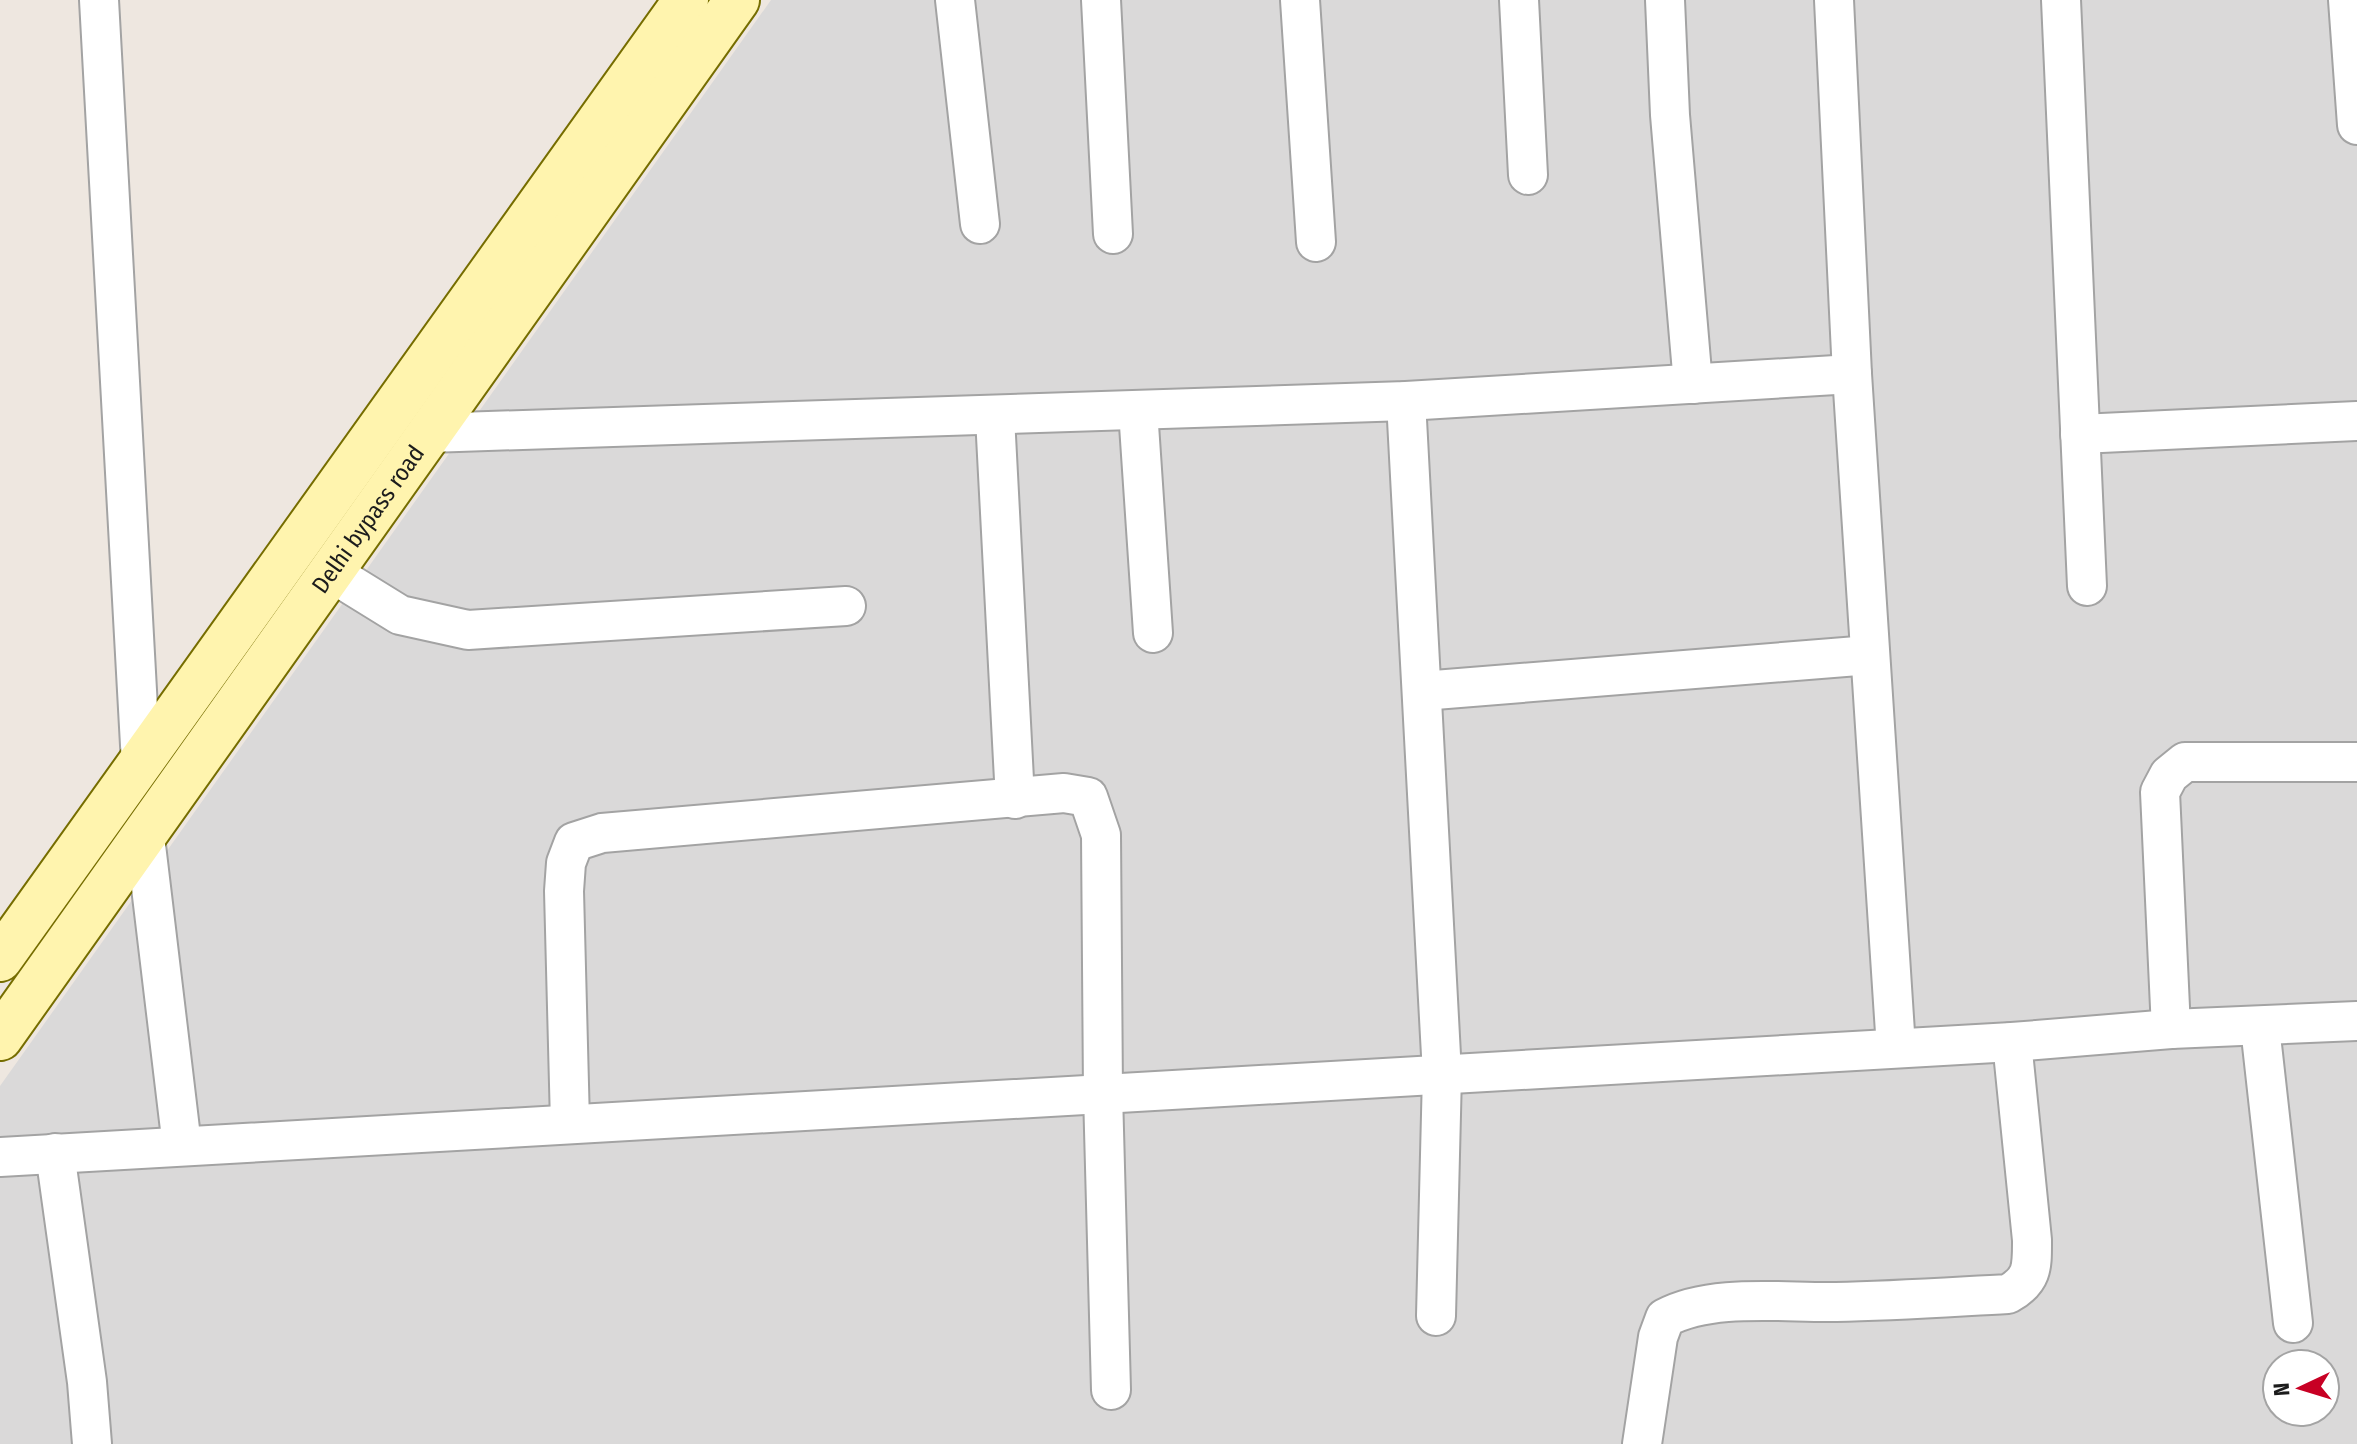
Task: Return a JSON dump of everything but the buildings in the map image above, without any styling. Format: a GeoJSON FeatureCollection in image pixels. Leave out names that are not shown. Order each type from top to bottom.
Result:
{"type":"FeatureCollection","features":[{"type":"Feature","properties":{"kind":"main road","name":"Delhi bypass road"},"geometry":{"type":"LineString","coordinates":[[0,959],[686,0]]}},
{"type":"Feature","properties":{"kind":"main road","name":"Delhi bypass road"},"geometry":{"type":"LineString","coordinates":[[0,1038],[737,0]]}},
{"type":"Feature","properties":{"kind":"street"},"geometry":{"type":"LineString","coordinates":[[99,0],[141,763]]}},
{"type":"Feature","properties":{"kind":"street"},"geometry":{"type":"LineString","coordinates":[[955,0],[980,224]]}},
{"type":"Feature","properties":{"kind":"street"},"geometry":{"type":"LineString","coordinates":[[1101,0],[1113,234]]}},
{"type":"Feature","properties":{"kind":"street"},"geometry":{"type":"LineString","coordinates":[[1300,0],[1316,242]]}},
{"type":"Feature","properties":{"kind":"street"},"geometry":{"type":"LineString","coordinates":[[1519,0],[1528,175]]}},
{"type":"Feature","properties":{"kind":"street"},"geometry":{"type":"LineString","coordinates":[[1665,0],[1670,115],[1693,384]]}},
{"type":"Feature","properties":{"kind":"street"},"geometry":{"type":"LineString","coordinates":[[1834,0],[1852,374],[1896,1048]]}},
{"type":"Feature","properties":{"kind":"street"},"geometry":{"type":"LineString","coordinates":[[2061,0],[2087,586]]}},
{"type":"Feature","properties":{"kind":"street"},"geometry":{"type":"LineString","coordinates":[[2348,0],[2354,43],[2357,125]]}},
{"type":"Feature","properties":{"kind":"street"},"geometry":{"type":"LineString","coordinates":[[429,433],[995,417],[1406,401],[1852,374]]}},
{"type":"Feature","properties":{"kind":"street"},"geometry":{"type":"LineString","coordinates":[[1406,401],[1442,1074],[1436,1316]]}},
{"type":"Feature","properties":{"kind":"street"},"geometry":{"type":"LineString","coordinates":[[1138,410],[1153,633]]}},
{"type":"Feature","properties":{"kind":"street"},"geometry":{"type":"LineString","coordinates":[[995,417],[1015,799]]}},
{"type":"Feature","properties":{"kind":"street"},"geometry":{"type":"LineString","coordinates":[[2080,434],[2357,421]]}},
{"type":"Feature","properties":{"kind":"street"},"geometry":{"type":"LineString","coordinates":[[332,573],[400,615],[468,630],[846,606]]}},
{"type":"Feature","properties":{"kind":"street"},"geometry":{"type":"LineString","coordinates":[[1422,691],[1870,655]]}},
{"type":"Feature","properties":{"kind":"street"},"geometry":{"type":"LineString","coordinates":[[2171,1029],[2160,792],[2169,775],[2185,762],[2357,762]]}},
{"type":"Feature","properties":{"kind":"street"},"geometry":{"type":"LineString","coordinates":[[570,1123],[564,891],[566,863],[574,842],[602,833],[1064,793],[1088,797],[1101,835],[1103,1093],[1111,1390]]}},
{"type":"Feature","properties":{"kind":"street"},"geometry":{"type":"LineString","coordinates":[[145,837],[182,1146]]}},
{"type":"Feature","properties":{"kind":"street"},"geometry":{"type":"LineString","coordinates":[[0,1157],[2012,1042],[2171,1029],[2357,1021]]}},
{"type":"Feature","properties":{"kind":"street"},"geometry":{"type":"LineString","coordinates":[[2260,1027],[2293,1323]]}},
{"type":"Feature","properties":{"kind":"street"},"geometry":{"type":"LineString","coordinates":[[1642,1444],[1658,1337],[1665,1318],[1684,1308],[1710,1303],[1839,1302],[2008,1294],[2023,1285],[2032,1266],[2032,1240],[2012,1042]]}},
{"type":"Feature","properties":{"kind":"street"},"geometry":{"type":"LineString","coordinates":[[55,1153],[87,1382],[92,1444]]}},
{"type":"Feature","properties":{"kind":"shaded area"},"geometry":{"type":"Polygon","coordinates":[[[771,0],[2357,0],[2357,1444],[0,1444],[0,1086],[771,0]]]}}]}
